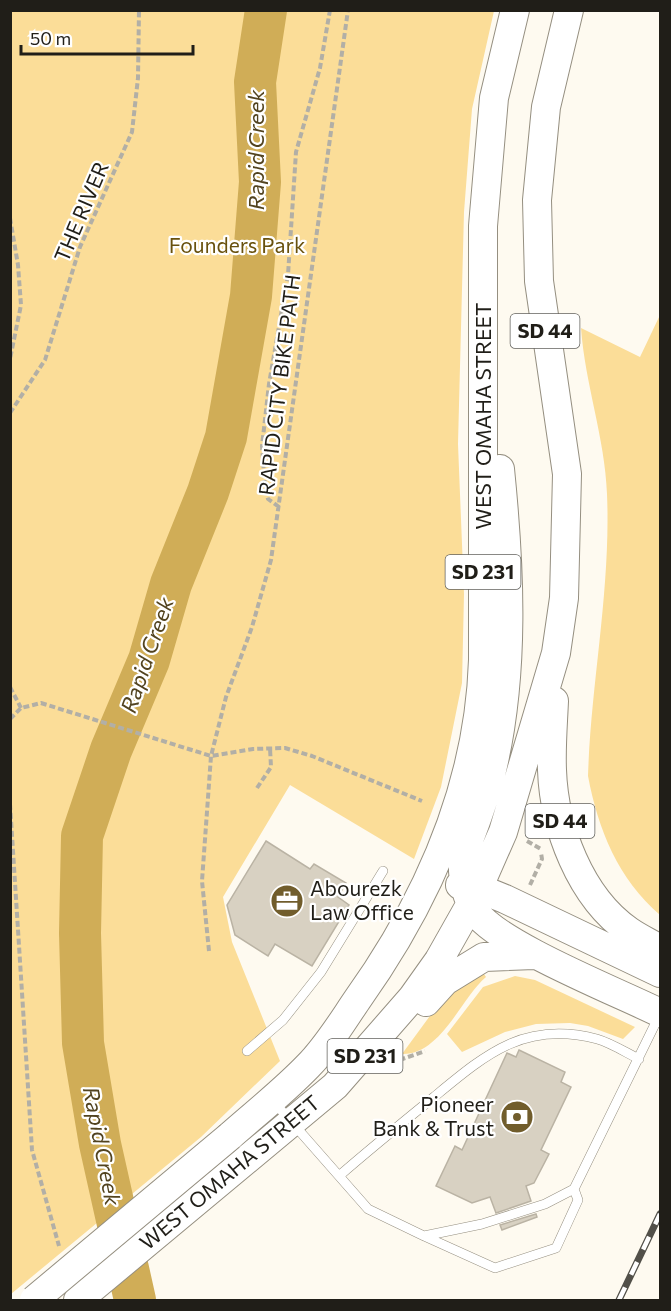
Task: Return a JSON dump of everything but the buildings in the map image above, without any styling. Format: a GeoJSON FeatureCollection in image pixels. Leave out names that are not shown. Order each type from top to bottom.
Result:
{"type":"FeatureCollection","features":[{"type":"Feature","properties":{"kind":"main road","name":"WEST OMAHA STREET"},"geometry":{"type":"LineString","coordinates":[[34,1300],[230,1136],[309,1065],[378,971],[414,911],[436,864],[458,805],[475,745],[482,704],[485,327],[483,226],[494,98],[515,10]]}},
{"type":"Feature","properties":{"kind":"main road","name":"WEST OMAHA STREET"},"geometry":{"type":"LineString","coordinates":[[78,1300],[335,1086],[412,998],[443,954],[507,821],[556,653],[564,598],[567,474],[539,281],[537,200],[546,107],[569,10]]}},
{"type":"Feature","properties":{"kind":"main road"},"geometry":{"type":"LineString","coordinates":[[485,327],[502,487],[510,622],[502,711],[492,771],[463,857],[472,892],[491,928],[538,954],[660,1013]]}},
{"type":"Feature","properties":{"kind":"main road","name":"SD 44"},"geometry":{"type":"LineString","coordinates":[[556,653],[552,772],[558,817],[566,842],[585,881],[602,905],[628,931],[660,949]]}},
{"type":"Feature","properties":{"kind":"main road"},"geometry":{"type":"LineString","coordinates":[[414,911],[426,898],[441,889],[472,892],[660,973]]}},
{"type":"Feature","properties":{"kind":"main road"},"geometry":{"type":"LineString","coordinates":[[335,1086],[356,1087],[373,1069],[430,996],[464,967],[492,954],[538,954]]}},
{"type":"Feature","properties":{"kind":"lane"},"geometry":{"type":"LineString","coordinates":[[247,1051],[283,1020],[321,972],[383,871]]}},
{"type":"Feature","properties":{"kind":"lane"},"geometry":{"type":"LineString","coordinates":[[424,1236],[492,1221],[545,1204],[574,1189],[660,1013]]}},
{"type":"Feature","properties":{"kind":"lane"},"geometry":{"type":"LineString","coordinates":[[339,1176],[483,1057],[518,1039],[539,1036],[581,1036],[600,1040],[639,1059]]}},
{"type":"Feature","properties":{"kind":"lane"},"geometry":{"type":"LineString","coordinates":[[271,1099],[368,1209],[495,1268],[556,1248],[578,1200],[574,1189]]}},
{"type":"Feature","properties":{"kind":"path","name":"THE RIVER"},"geometry":{"type":"LineString","coordinates":[[10,413],[45,360],[80,247],[132,132],[138,78],[139,10]]}},
{"type":"Feature","properties":{"kind":"path"},"geometry":{"type":"LineString","coordinates":[[279,507],[268,499],[265,488],[263,435],[269,384],[288,275],[296,152],[320,68],[330,10]]}},
{"type":"Feature","properties":{"kind":"path","name":"RAPID CITY BIKE PATH"},"geometry":{"type":"LineString","coordinates":[[209,951],[202,881],[211,756],[226,697],[266,582],[279,507],[348,10]]}},
{"type":"Feature","properties":{"kind":"path"},"geometry":{"type":"LineString","coordinates":[[10,218],[18,265],[21,305],[10,359]]}},
{"type":"Feature","properties":{"kind":"path"},"geometry":{"type":"LineString","coordinates":[[10,687],[21,708]]}},
{"type":"Feature","properties":{"kind":"path"},"geometry":{"type":"LineString","coordinates":[[10,719],[21,708],[41,703],[211,756],[285,748],[312,756],[422,801]]}},
{"type":"Feature","properties":{"kind":"path"},"geometry":{"type":"LineString","coordinates":[[257,788],[271,767],[270,748]]}},
{"type":"Feature","properties":{"kind":"path"},"geometry":{"type":"LineString","coordinates":[[10,804],[32,1150],[63,1256]]}},
{"type":"Feature","properties":{"kind":"path"},"geometry":{"type":"LineString","coordinates":[[530,886],[542,859],[541,849]]}},
{"type":"Feature","properties":{"kind":"path"},"geometry":{"type":"LineString","coordinates":[[373,1069],[424,1051]]}},
{"type":"Feature","properties":{"kind":"green space","name":"Founders Park"},"geometry":{"type":"Polygon","coordinates":[[[11,11],[494,11],[472,109],[464,212],[458,444],[464,594],[462,683],[441,787],[414,859],[290,785],[223,897],[232,942],[280,1061],[201,1137],[11,1294],[11,11]]]}},
{"type":"Feature","properties":{"kind":"green space"},"geometry":{"type":"Polygon","coordinates":[[[660,315],[660,915],[632,886],[612,852],[592,796],[588,776],[604,600],[607,494],[603,452],[586,370],[581,328],[640,357],[660,315]]]}},
{"type":"Feature","properties":{"kind":"green space"},"geometry":{"type":"Polygon","coordinates":[[[484,974],[486,977],[439,1036],[416,1052],[402,1054],[446,994],[484,974]]]}},
{"type":"Feature","properties":{"kind":"green space"},"geometry":{"type":"Polygon","coordinates":[[[515,976],[535,980],[635,1027],[623,1039],[588,1026],[570,1023],[536,1024],[505,1032],[462,1052],[447,1034],[483,987],[515,976]]]}},
{"type":"Feature","properties":{"kind":"waterway","name":"Rapid Creek"},"geometry":{"type":"LineString","coordinates":[[135,1300],[100,1144],[83,1043],[80,933],[82,836],[111,750],[149,660],[171,584],[208,492],[226,437],[251,296],[260,182],[255,82],[266,10]]}},
{"type":"Feature","properties":{"kind":"railway"},"geometry":{"type":"LineString","coordinates":[[619,1300],[660,1214]]}},
{"type":"Feature","properties":{"kind":"place","name":"Abourezk Law Office"},"geometry":{"type":"Point","coordinates":[287,901]}},
{"type":"Feature","properties":{"kind":"place","name":"Pioneer Bank & Trust"},"geometry":{"type":"Point","coordinates":[517,1117]}}]}
